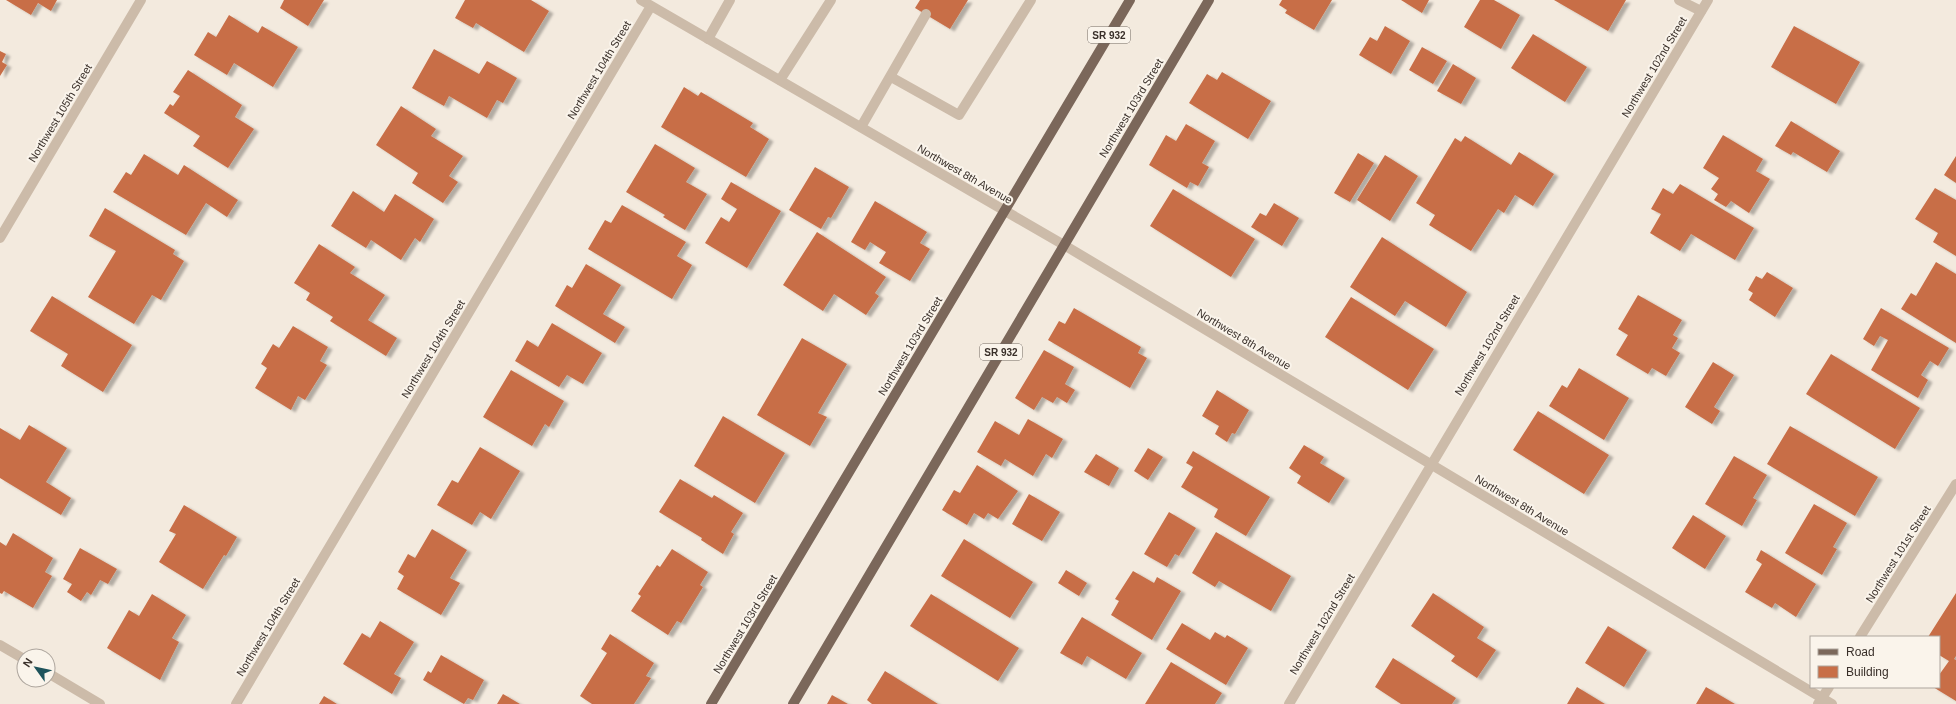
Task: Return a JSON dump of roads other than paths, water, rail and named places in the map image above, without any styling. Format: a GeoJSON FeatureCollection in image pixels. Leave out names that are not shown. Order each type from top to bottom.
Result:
{"type":"FeatureCollection","features":[{"type":"Feature","properties":{"kind":"main road","name":"Northwest 103rd Street"},"geometry":{"type":"LineString","coordinates":[[711,704],[1130,0]]}},
{"type":"Feature","properties":{"kind":"main road","name":"Northwest 103rd Street"},"geometry":{"type":"LineString","coordinates":[[793,704],[1209,0]]}},
{"type":"Feature","properties":{"kind":"street","name":"Northwest 105th Street"},"geometry":{"type":"LineString","coordinates":[[0,238],[141,0]]}},
{"type":"Feature","properties":{"kind":"street","name":"Northwest 8th Avenue"},"geometry":{"type":"LineString","coordinates":[[641,0],[1064,245],[1430,464],[1820,701],[1832,704]]}},
{"type":"Feature","properties":{"kind":"street"},"geometry":{"type":"LineString","coordinates":[[708,39],[730,0]]}},
{"type":"Feature","properties":{"kind":"street"},"geometry":{"type":"LineString","coordinates":[[780,80],[831,0]]}},
{"type":"Feature","properties":{"kind":"street"},"geometry":{"type":"LineString","coordinates":[[891,77],[959,116],[1031,0]]}},
{"type":"Feature","properties":{"kind":"street"},"geometry":{"type":"LineString","coordinates":[[1679,0],[1701,11]]}},
{"type":"Feature","properties":{"kind":"street","name":"Northwest 102nd Street"},"geometry":{"type":"LineString","coordinates":[[1288,704],[1708,0]]}},
{"type":"Feature","properties":{"kind":"street","name":"Northwest 104th Street"},"geometry":{"type":"LineString","coordinates":[[236,704],[651,6]]}},
{"type":"Feature","properties":{"kind":"street"},"geometry":{"type":"LineString","coordinates":[[861,127],[926,14]]}},
{"type":"Feature","properties":{"kind":"street","name":"Northwest 101st Street"},"geometry":{"type":"LineString","coordinates":[[1861,636],[1956,484]]}},
{"type":"Feature","properties":{"kind":"street"},"geometry":{"type":"LineString","coordinates":[[0,645],[16,654]]}},
{"type":"Feature","properties":{"kind":"street"},"geometry":{"type":"LineString","coordinates":[[56,678],[100,704]]}},
{"type":"Feature","properties":{"kind":"street"},"geometry":{"type":"LineString","coordinates":[[1820,701],[1828,688]]}}]}
